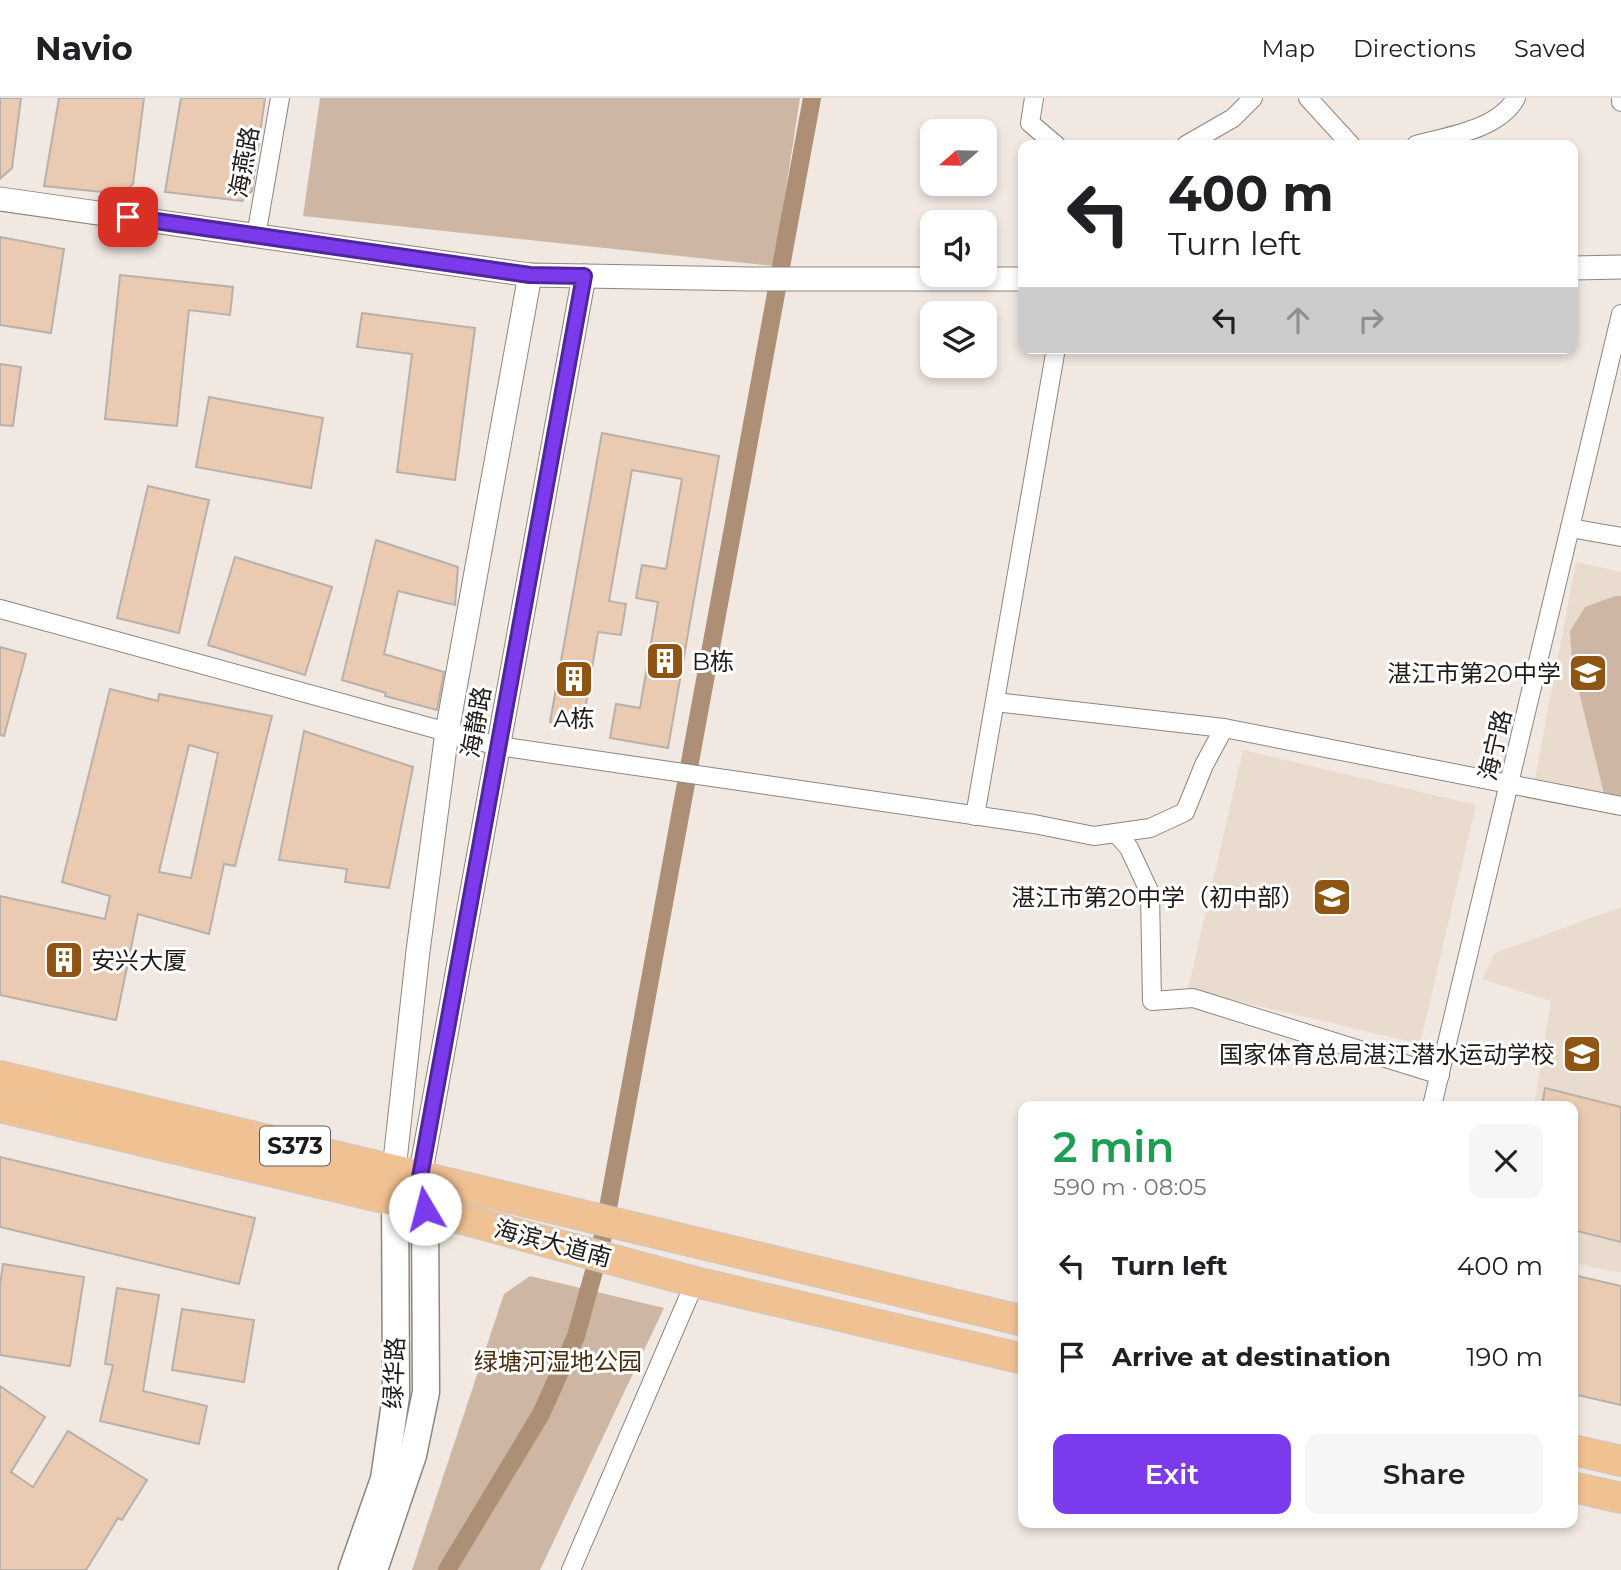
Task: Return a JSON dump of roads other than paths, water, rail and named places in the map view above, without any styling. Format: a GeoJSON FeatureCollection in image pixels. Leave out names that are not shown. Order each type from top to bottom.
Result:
{"type":"FeatureCollection","features":[{"type":"Feature","properties":{"kind":"main road","name":"海滨大道南"},"geometry":{"type":"LineString","coordinates":[[0,1076],[1018,1320]]}},
{"type":"Feature","properties":{"kind":"main road","name":"海滨大道南"},"geometry":{"type":"LineString","coordinates":[[0,1107],[396,1201],[695,1282],[1018,1358]]}},
{"type":"Feature","properties":{"kind":"main road","name":"绿华路"},"geometry":{"type":"LineString","coordinates":[[352,1570],[384,1479],[397,1396],[396,1201],[407,1174]]}},
{"type":"Feature","properties":{"kind":"main road","name":"绿华路"},"geometry":{"type":"LineString","coordinates":[[374,1570],[413,1455],[426,1392],[425,1209],[407,1174]]}},
{"type":"Feature","properties":{"kind":"main road"},"geometry":{"type":"LineString","coordinates":[[1578,1451],[1621,1461]]}},
{"type":"Feature","properties":{"kind":"main road"},"geometry":{"type":"LineString","coordinates":[[1578,1488],[1621,1498]]}},
{"type":"Feature","properties":{"kind":"street","name":"海燕路"},"geometry":{"type":"LineString","coordinates":[[256,236],[280,98]]}},
{"type":"Feature","properties":{"kind":"street"},"geometry":{"type":"LineString","coordinates":[[1034,98],[1030,123],[1050,140]]}},
{"type":"Feature","properties":{"kind":"street"},"geometry":{"type":"LineString","coordinates":[[1195,140],[1233,118],[1253,98]]}},
{"type":"Feature","properties":{"kind":"street"},"geometry":{"type":"LineString","coordinates":[[1308,98],[1346,140]]}},
{"type":"Feature","properties":{"kind":"street"},"geometry":{"type":"LineString","coordinates":[[1434,140],[1481,127],[1511,106],[1516,98]]}},
{"type":"Feature","properties":{"kind":"street"},"geometry":{"type":"LineString","coordinates":[[0,199],[530,275],[806,280],[1018,279]]}},
{"type":"Feature","properties":{"kind":"street"},"geometry":{"type":"LineString","coordinates":[[1578,268],[1621,267]]}},
{"type":"Feature","properties":{"kind":"street","name":"海静路"},"geometry":{"type":"LineString","coordinates":[[407,1174],[418,951],[447,732],[530,275]]}},
{"type":"Feature","properties":{"kind":"street","name":"海静路"},"geometry":{"type":"LineString","coordinates":[[407,1174],[498,746],[584,276]]}},
{"type":"Feature","properties":{"kind":"street","name":"海宁路"},"geometry":{"type":"LineString","coordinates":[[1433,1101],[1511,785],[1621,314]]}},
{"type":"Feature","properties":{"kind":"street"},"geometry":{"type":"LineString","coordinates":[[975,816],[1055,354]]}},
{"type":"Feature","properties":{"kind":"street"},"geometry":{"type":"LineString","coordinates":[[1570,529],[1621,537]]}},
{"type":"Feature","properties":{"kind":"street"},"geometry":{"type":"LineString","coordinates":[[0,609],[498,746],[1094,836],[1150,828],[1185,813],[1204,765],[1224,728]]}},
{"type":"Feature","properties":{"kind":"street"},"geometry":{"type":"LineString","coordinates":[[995,702],[1224,728],[1621,806]]}},
{"type":"Feature","properties":{"kind":"street"},"geometry":{"type":"LineString","coordinates":[[1116,833],[1129,848],[1150,893],[1152,1001],[1193,998],[1440,1074]]}},
{"type":"Feature","properties":{"kind":"street"},"geometry":{"type":"LineString","coordinates":[[571,1570],[695,1282]]}},
{"type":"Feature","properties":{"kind":"waterway"},"geometry":{"type":"LineString","coordinates":[[447,1570],[541,1414],[576,1336],[601,1246],[812,98]]}},
{"type":"Feature","properties":{"kind":"place","name":"B栋"},"geometry":{"type":"Point","coordinates":[665,661]}},
{"type":"Feature","properties":{"kind":"place","name":"湛江市第20中学"},"geometry":{"type":"Point","coordinates":[1588,673]}},
{"type":"Feature","properties":{"kind":"place","name":"A栋"},"geometry":{"type":"Point","coordinates":[574,679]}},
{"type":"Feature","properties":{"kind":"place","name":"湛江市第20中学（初中部）"},"geometry":{"type":"Point","coordinates":[1332,897]}},
{"type":"Feature","properties":{"kind":"place","name":"安兴大厦"},"geometry":{"type":"Point","coordinates":[64,960]}},
{"type":"Feature","properties":{"kind":"place","name":"国家体育总局湛江潜水运动学校"},"geometry":{"type":"Point","coordinates":[1582,1054]}},
{"type":"Feature","properties":{"kind":"park label","name":"绿塘河湿地公园"},"geometry":{"type":"Point","coordinates":[558,1361]}}]}
